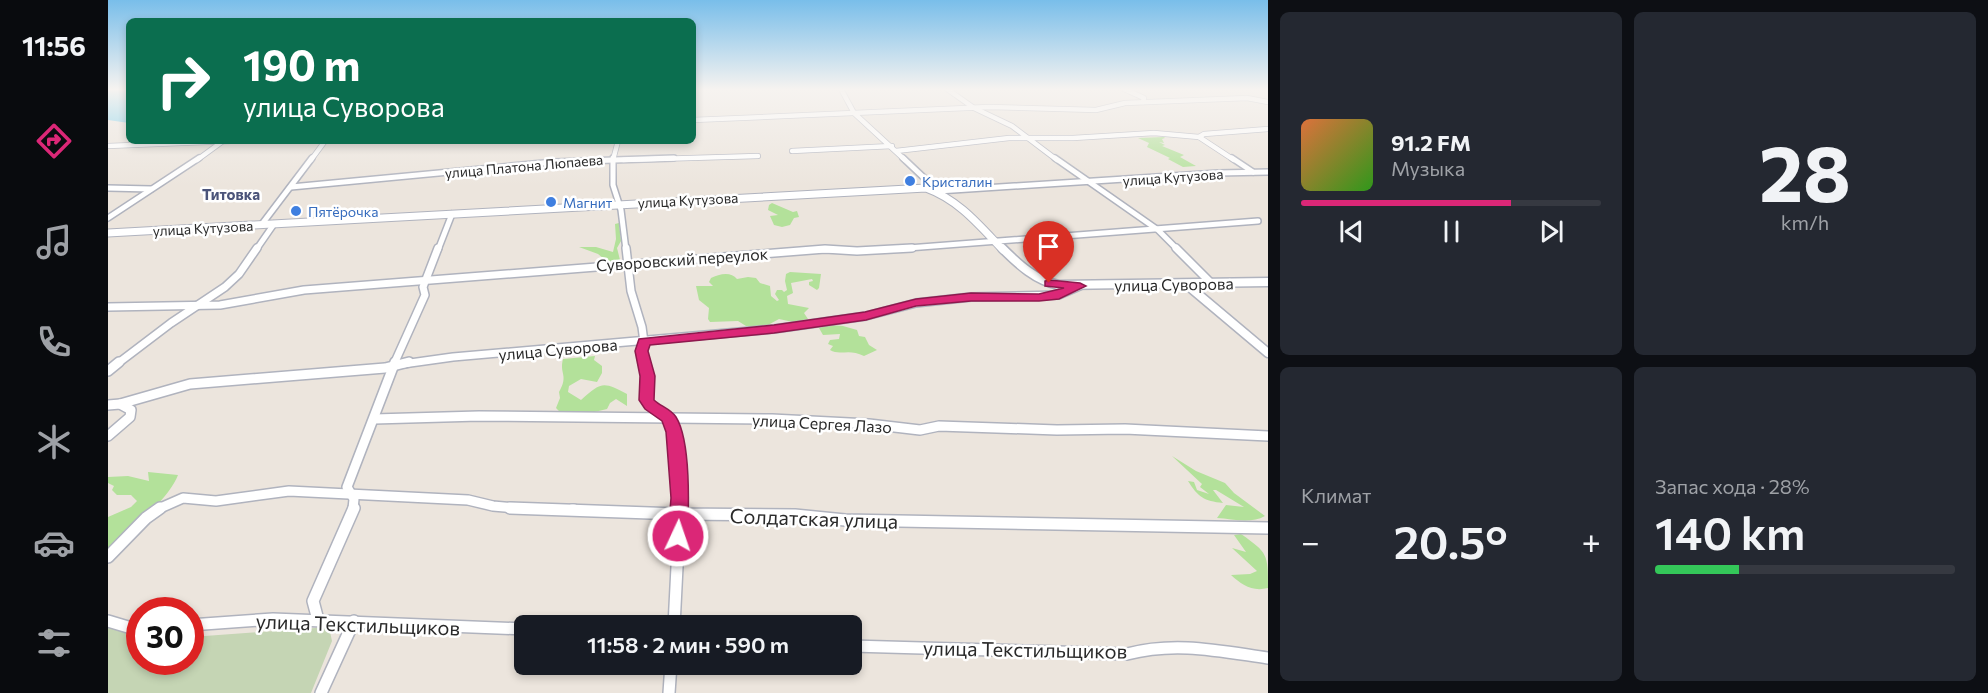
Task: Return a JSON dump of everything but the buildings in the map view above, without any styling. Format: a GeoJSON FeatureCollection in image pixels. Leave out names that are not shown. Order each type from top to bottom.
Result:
{"type":"FeatureCollection","features":[{"type":"Feature","properties":{"kind":"street"},"geometry":{"type":"LineString","coordinates":[[863,121],[996,242]]}},
{"type":"Feature","properties":{"kind":"street"},"geometry":{"type":"LineString","coordinates":[[1002,121],[1012,126],[1086,182],[1158,230],[1210,283]]}},
{"type":"Feature","properties":{"kind":"street"},"geometry":{"type":"LineString","coordinates":[[1199,137],[1204,134],[1268,129]]}},
{"type":"Feature","properties":{"kind":"street"},"geometry":{"type":"LineString","coordinates":[[792,151],[894,149],[1026,138],[1078,138],[1113,133],[1176,134],[1199,137],[1254,172]]}},
{"type":"Feature","properties":{"kind":"street"},"geometry":{"type":"LineString","coordinates":[[108,146],[154,144]]}},
{"type":"Feature","properties":{"kind":"street"},"geometry":{"type":"LineString","coordinates":[[108,218],[151,189],[174,178],[219,144]]}},
{"type":"Feature","properties":{"kind":"street"},"geometry":{"type":"LineString","coordinates":[[262,224],[323,144]]}},
{"type":"Feature","properties":{"kind":"street"},"geometry":{"type":"LineString","coordinates":[[617,144],[613,159],[617,204],[621,210],[631,291],[644,342],[641,351],[648,376],[647,400],[650,406],[669,418],[679,462],[674,615]]}},
{"type":"Feature","properties":{"kind":"street","name":"улица Платона Люпаева"},"geometry":{"type":"LineString","coordinates":[[291,187],[554,162],[758,156]]}},
{"type":"Feature","properties":{"kind":"street","name":"улица Кутузова"},"geometry":{"type":"LineString","coordinates":[[108,233],[914,188],[938,191],[1268,172]]}},
{"type":"Feature","properties":{"kind":"street"},"geometry":{"type":"LineString","coordinates":[[108,188],[151,189]]}},
{"type":"Feature","properties":{"kind":"street"},"geometry":{"type":"LineString","coordinates":[[318,620],[313,601],[354,507],[354,499],[347,487],[424,295],[423,287],[452,214]]}},
{"type":"Feature","properties":{"kind":"street","name":"Суворовский переулок"},"geometry":{"type":"LineString","coordinates":[[108,307],[220,305],[283,292],[628,262],[825,249],[858,251],[1258,221]]}},
{"type":"Feature","properties":{"kind":"street"},"geometry":{"type":"LineString","coordinates":[[108,371],[171,323],[202,304],[238,274],[274,224]]}},
{"type":"Feature","properties":{"kind":"street","name":"улица Суворова"},"geometry":{"type":"LineString","coordinates":[[996,242],[1024,268],[1049,283],[1080,286],[1268,282]]}},
{"type":"Feature","properties":{"kind":"street"},"geometry":{"type":"LineString","coordinates":[[1186,284],[1268,352]]}},
{"type":"Feature","properties":{"kind":"street","name":"улица Суворова"},"geometry":{"type":"LineString","coordinates":[[108,405],[120,404],[190,384],[394,367],[415,361],[453,357],[774,329],[866,316],[916,303],[971,297],[1059,295],[1080,286]]}},
{"type":"Feature","properties":{"kind":"street"},"geometry":{"type":"LineString","coordinates":[[108,436],[130,417],[130,410],[120,404]]}},
{"type":"Feature","properties":{"kind":"street","name":"улица Сергея Лазо"},"geometry":{"type":"LineString","coordinates":[[375,419],[479,416],[772,419],[869,424],[920,430],[939,426],[1057,430],[1125,429],[1268,436]]}},
{"type":"Feature","properties":{"kind":"street","name":"Солдатская улица"},"geometry":{"type":"LineString","coordinates":[[108,557],[146,518],[162,506],[183,498],[216,501],[289,491],[468,500],[526,509],[573,508],[678,514],[1268,528]]}},
{"type":"Feature","properties":{"kind":"street","name":"улица Текстильщиков"},"geometry":{"type":"LineString","coordinates":[[204,624],[273,619],[514,628]]}},
{"type":"Feature","properties":{"kind":"street"},"geometry":{"type":"LineString","coordinates":[[108,621],[126,626]]}},
{"type":"Feature","properties":{"kind":"street"},"geometry":{"type":"LineString","coordinates":[[321,693],[354,621]]}},
{"type":"Feature","properties":{"kind":"street","name":"улица Текстильщиков"},"geometry":{"type":"LineString","coordinates":[[862,646],[1127,654],[1153,647],[1201,648],[1268,658]]}},
{"type":"Feature","properties":{"kind":"street"},"geometry":{"type":"LineString","coordinates":[[669,693],[670,675]]}},
{"type":"Feature","properties":{"kind":"green space"},"geometry":{"type":"Polygon","coordinates":[[[1164,137],[1162,139],[1164,143],[1159,142],[1165,145],[1162,146],[1184,155],[1180,157],[1196,166],[1183,167],[1147,147],[1149,143],[1138,138],[1164,137]]]}},
{"type":"Feature","properties":{"kind":"green space"},"geometry":{"type":"Polygon","coordinates":[[[772,203],[793,212],[797,211],[799,217],[794,218],[790,225],[782,227],[774,225],[770,216],[778,215],[768,210],[772,203]]]}},
{"type":"Feature","properties":{"kind":"green space"},"geometry":{"type":"Polygon","coordinates":[[[619,223],[621,241],[617,248],[620,260],[608,262],[598,254],[579,247],[596,247],[613,252],[616,239],[615,224],[619,223]]]}},
{"type":"Feature","properties":{"kind":"green space"},"geometry":{"type":"Polygon","coordinates":[[[790,272],[821,274],[817,290],[809,285],[812,279],[791,283],[793,293],[787,296],[788,304],[809,308],[804,313],[808,319],[793,322],[779,319],[768,325],[753,327],[738,321],[710,322],[709,308],[699,300],[696,286],[713,286],[709,282],[711,278],[725,274],[737,279],[756,278],[760,283],[770,286],[771,296],[777,301],[779,300],[775,294],[777,290],[784,292],[787,290],[786,274],[790,272]]]}},
{"type":"Feature","properties":{"kind":"green space"},"geometry":{"type":"Polygon","coordinates":[[[829,325],[857,330],[859,336],[865,337],[869,345],[877,350],[864,356],[830,350],[833,346],[828,344],[830,340],[839,339],[840,334],[823,335],[819,328],[829,325]]]}},
{"type":"Feature","properties":{"kind":"green space"},"geometry":{"type":"Polygon","coordinates":[[[595,356],[594,360],[602,366],[602,373],[597,382],[581,379],[569,386],[568,392],[581,400],[598,387],[607,385],[627,394],[627,406],[616,399],[607,409],[586,414],[561,413],[556,408],[564,378],[563,359],[595,356]]]}},
{"type":"Feature","properties":{"kind":"green space"},"geometry":{"type":"Polygon","coordinates":[[[1172,456],[1196,471],[1225,483],[1234,493],[1265,516],[1248,520],[1217,518],[1226,505],[1244,507],[1216,490],[1213,490],[1223,503],[1202,497],[1188,481],[1194,482],[1197,490],[1209,494],[1200,487],[1202,484],[1172,456]]]}},
{"type":"Feature","properties":{"kind":"green space"},"geometry":{"type":"Polygon","coordinates":[[[148,472],[178,475],[157,505],[108,555],[108,517],[131,507],[137,501],[131,495],[117,495],[112,490],[114,486],[108,483],[108,477],[128,476],[149,481],[148,472]]]}},
{"type":"Feature","properties":{"kind":"green space"},"geometry":{"type":"Polygon","coordinates":[[[1241,534],[1265,555],[1268,568],[1268,588],[1248,587],[1231,575],[1250,574],[1257,571],[1232,548],[1246,552],[1234,535],[1241,534]]]}},
{"type":"Feature","properties":{"kind":"green space"},"geometry":{"type":"Polygon","coordinates":[[[329,627],[332,641],[311,693],[108,693],[108,628],[126,630],[126,675],[204,675],[204,636],[329,627]]]}},
{"type":"Feature","properties":{"kind":"place","name":"Кристалин"},"geometry":{"type":"Point","coordinates":[910,181]}},
{"type":"Feature","properties":{"kind":"place","name":"Магнит"},"geometry":{"type":"Point","coordinates":[551,202]}},
{"type":"Feature","properties":{"kind":"place","name":"Пятёрочка"},"geometry":{"type":"Point","coordinates":[296,211]}},
{"type":"Feature","properties":{"kind":"district","name":"Титовка"},"geometry":{"type":"Point","coordinates":[231,194]}},
{"type":"Feature","properties":{"kind":"route"},"geometry":{"type":"LineString","coordinates":[[678,536],[679,462],[674,432],[669,418],[650,406],[647,400],[648,376],[641,351],[644,342],[774,329],[866,316],[916,303],[971,297],[1059,295],[1080,286],[1049,283]]}}]}
